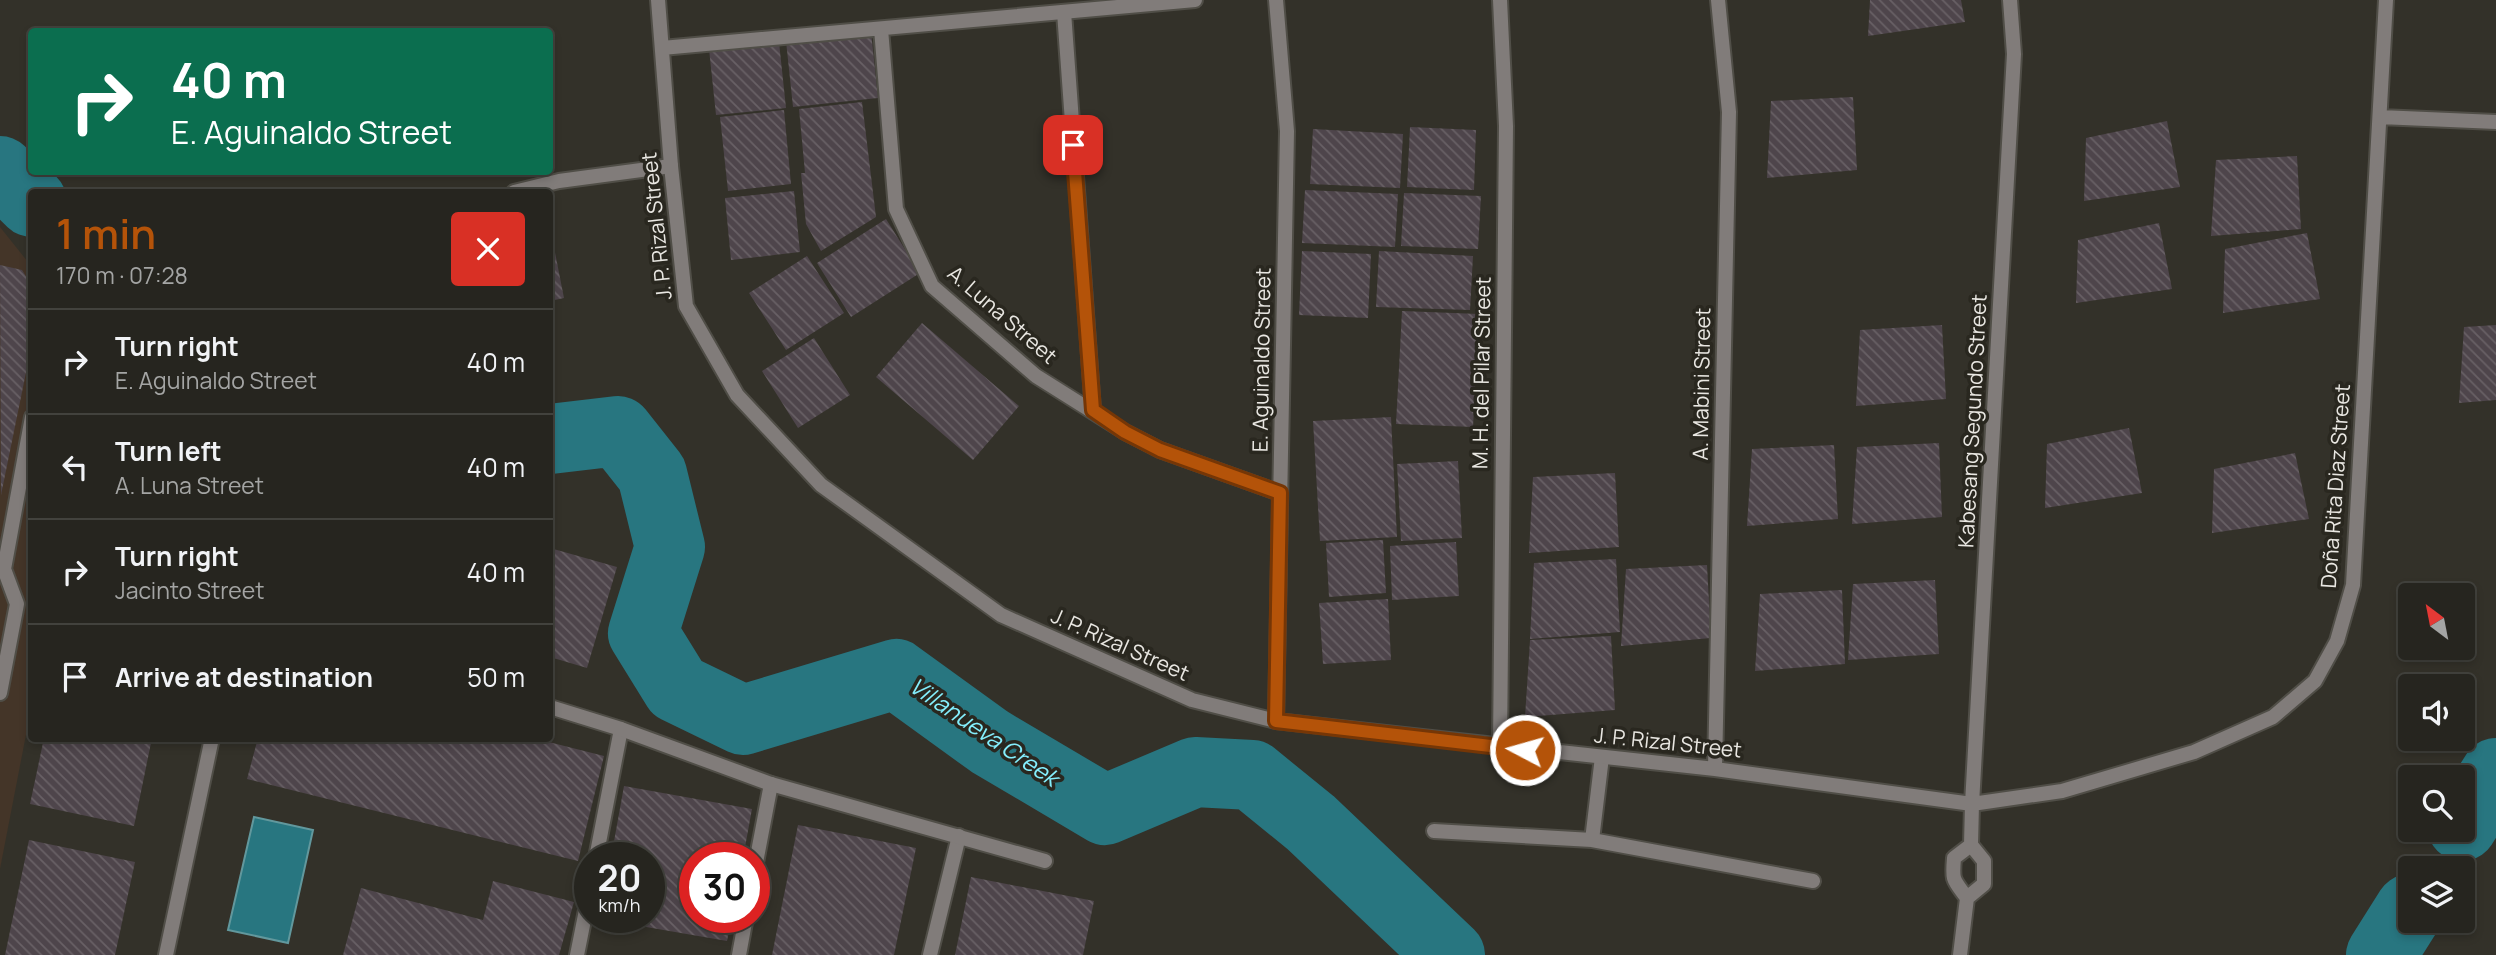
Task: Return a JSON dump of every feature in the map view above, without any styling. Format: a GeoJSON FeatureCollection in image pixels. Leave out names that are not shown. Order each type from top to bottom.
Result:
{"type":"FeatureCollection","features":[{"type":"Feature","properties":{"kind":"street","name":"J. P. Rizal Street"},"geometry":{"type":"LineString","coordinates":[[658,0],[671,166],[686,306],[737,395],[821,485],[1001,615],[1192,700],[1276,721],[1715,769],[1972,804]]}},
{"type":"Feature","properties":{"kind":"street"},"geometry":{"type":"LineString","coordinates":[[662,48],[1195,0]]}},
{"type":"Feature","properties":{"kind":"street","name":"E. Aguinaldo Street"},"geometry":{"type":"LineString","coordinates":[[1276,0],[1287,131],[1276,721]]}},
{"type":"Feature","properties":{"kind":"street","name":"M. H. del Pilar Street"},"geometry":{"type":"LineString","coordinates":[[1500,0],[1506,126],[1500,747]]}},
{"type":"Feature","properties":{"kind":"street","name":"A. Mabini Street"},"geometry":{"type":"LineString","coordinates":[[1715,769],[1729,112],[1718,0]]}},
{"type":"Feature","properties":{"kind":"street","name":"Kabesang Segundo Street"},"geometry":{"type":"LineString","coordinates":[[1960,953],[1967,898],[1984,884],[1984,861],[1971,845],[1972,804],[2014,54],[2010,0]]}},
{"type":"Feature","properties":{"kind":"street","name":"Doña Rita Diaz Street"},"geometry":{"type":"LineString","coordinates":[[1972,804],[2062,791],[2194,751],[2273,717],[2315,681],[2337,641],[2353,585],[2386,0]]}},
{"type":"Feature","properties":{"kind":"street"},"geometry":{"type":"LineString","coordinates":[[1063,12],[1093,410]]}},
{"type":"Feature","properties":{"kind":"street","name":"A. Luna Street"},"geometry":{"type":"LineString","coordinates":[[881,29],[896,209],[932,286],[1036,376],[1125,432],[1160,450],[1280,493]]}},
{"type":"Feature","properties":{"kind":"street"},"geometry":{"type":"LineString","coordinates":[[2380,117],[2496,122]]}},
{"type":"Feature","properties":{"kind":"street"},"geometry":{"type":"LineString","coordinates":[[526,189],[559,181],[671,166]]}},
{"type":"Feature","properties":{"kind":"street"},"geometry":{"type":"LineString","coordinates":[[0,693],[17,604],[2,568],[28,437]]}},
{"type":"Feature","properties":{"kind":"street"},"geometry":{"type":"LineString","coordinates":[[553,708],[621,729],[771,785],[1045,861]]}},
{"type":"Feature","properties":{"kind":"street"},"geometry":{"type":"LineString","coordinates":[[599,842],[621,729]]}},
{"type":"Feature","properties":{"kind":"street"},"geometry":{"type":"LineString","coordinates":[[166,955],[211,742]]}},
{"type":"Feature","properties":{"kind":"street"},"geometry":{"type":"LineString","coordinates":[[1592,840],[1602,757]]}},
{"type":"Feature","properties":{"kind":"street"},"geometry":{"type":"LineString","coordinates":[[760,842],[771,785]]}},
{"type":"Feature","properties":{"kind":"street"},"geometry":{"type":"LineString","coordinates":[[1434,831],[1592,840],[1813,881]]}},
{"type":"Feature","properties":{"kind":"street"},"geometry":{"type":"LineString","coordinates":[[930,955],[959,836]]}},
{"type":"Feature","properties":{"kind":"street"},"geometry":{"type":"LineString","coordinates":[[1967,898],[1952,878],[1952,874],[1954,858],[1971,845]]}},
{"type":"Feature","properties":{"kind":"street"},"geometry":{"type":"LineString","coordinates":[[577,955],[581,933]]}},
{"type":"Feature","properties":{"kind":"street"},"geometry":{"type":"LineString","coordinates":[[739,955],[743,933]]}},
{"type":"Feature","properties":{"kind":"shaded area"},"geometry":{"type":"Polygon","coordinates":[[[0,227],[28,262],[28,724],[0,869],[0,227]]]}},
{"type":"Feature","properties":{"kind":"water"},"geometry":{"type":"Polygon","coordinates":[[[254,817],[313,830],[288,943],[228,930],[254,817]]]}},
{"type":"Feature","properties":{"kind":"building"},"geometry":{"type":"Polygon","coordinates":[[[1870,0],[1961,0],[1965,22],[1868,36],[1870,0]]]}},
{"type":"Feature","properties":{"kind":"building"},"geometry":{"type":"Polygon","coordinates":[[[871,31],[878,98],[793,107],[786,41],[871,31]]]}},
{"type":"Feature","properties":{"kind":"building"},"geometry":{"type":"Polygon","coordinates":[[[779,42],[786,108],[716,115],[709,49],[779,42]]]}},
{"type":"Feature","properties":{"kind":"building"},"geometry":{"type":"Polygon","coordinates":[[[1853,97],[1857,170],[1767,178],[1771,101],[1853,97]]]}},
{"type":"Feature","properties":{"kind":"building"},"geometry":{"type":"Polygon","coordinates":[[[862,102],[876,217],[821,251],[806,224],[801,173],[805,173],[799,109],[862,102]]]}},
{"type":"Feature","properties":{"kind":"building"},"geometry":{"type":"Polygon","coordinates":[[[784,110],[791,184],[728,191],[720,117],[784,110]]]}},
{"type":"Feature","properties":{"kind":"building"},"geometry":{"type":"Polygon","coordinates":[[[2167,121],[2180,187],[2084,201],[2086,138],[2167,121]]]}},
{"type":"Feature","properties":{"kind":"building"},"geometry":{"type":"Polygon","coordinates":[[[1410,127],[1476,130],[1474,190],[1407,187],[1410,127]]]}},
{"type":"Feature","properties":{"kind":"building"},"geometry":{"type":"Polygon","coordinates":[[[1313,129],[1403,134],[1400,188],[1310,184],[1313,129]]]}},
{"type":"Feature","properties":{"kind":"building"},"geometry":{"type":"Polygon","coordinates":[[[2297,156],[2301,229],[2211,236],[2216,160],[2297,156]]]}},
{"type":"Feature","properties":{"kind":"building"},"geometry":{"type":"Polygon","coordinates":[[[1305,190],[1398,194],[1395,247],[1302,243],[1305,190]]]}},
{"type":"Feature","properties":{"kind":"building"},"geometry":{"type":"Polygon","coordinates":[[[794,191],[800,252],[731,260],[725,198],[794,191]]]}},
{"type":"Feature","properties":{"kind":"building"},"geometry":{"type":"Polygon","coordinates":[[[1404,193],[1481,196],[1478,249],[1401,246],[1404,193]]]}},
{"type":"Feature","properties":{"kind":"building"},"geometry":{"type":"Polygon","coordinates":[[[886,219],[920,273],[851,317],[817,263],[886,219]]]}},
{"type":"Feature","properties":{"kind":"building"},"geometry":{"type":"Polygon","coordinates":[[[2159,223],[2172,289],[2076,303],[2078,240],[2159,223]]]}},
{"type":"Feature","properties":{"kind":"building"},"geometry":{"type":"Polygon","coordinates":[[[2307,233],[2320,299],[2223,313],[2225,249],[2307,233]]]}},
{"type":"Feature","properties":{"kind":"building"},"geometry":{"type":"Polygon","coordinates":[[[553,242],[564,298],[553,300],[553,242]]]}},
{"type":"Feature","properties":{"kind":"building"},"geometry":{"type":"Polygon","coordinates":[[[1302,251],[1371,254],[1368,318],[1299,315],[1302,251]]]}},
{"type":"Feature","properties":{"kind":"building"},"geometry":{"type":"Polygon","coordinates":[[[1379,251],[1473,256],[1470,310],[1376,307],[1379,251]]]}},
{"type":"Feature","properties":{"kind":"building"},"geometry":{"type":"Polygon","coordinates":[[[807,256],[844,313],[786,350],[749,293],[807,256]]]}},
{"type":"Feature","properties":{"kind":"building"},"geometry":{"type":"Polygon","coordinates":[[[0,265],[22,270],[28,280],[28,363],[1,495],[0,265]]]}},
{"type":"Feature","properties":{"kind":"building"},"geometry":{"type":"Polygon","coordinates":[[[1402,311],[1479,314],[1473,427],[1396,424],[1402,311]]]}},
{"type":"Feature","properties":{"kind":"building"},"geometry":{"type":"Polygon","coordinates":[[[922,323],[1019,406],[973,460],[876,377],[922,323]]]}},
{"type":"Feature","properties":{"kind":"building"},"geometry":{"type":"Polygon","coordinates":[[[1942,325],[1946,399],[1856,406],[1860,330],[1942,325]]]}},
{"type":"Feature","properties":{"kind":"building"},"geometry":{"type":"Polygon","coordinates":[[[2496,325],[2496,400],[2459,403],[2464,327],[2496,325]]]}},
{"type":"Feature","properties":{"kind":"building"},"geometry":{"type":"Polygon","coordinates":[[[814,338],[850,395],[798,428],[762,371],[814,338]]]}},
{"type":"Feature","properties":{"kind":"building"},"geometry":{"type":"Polygon","coordinates":[[[1391,417],[1397,537],[1320,541],[1313,421],[1391,417]]]}},
{"type":"Feature","properties":{"kind":"building"},"geometry":{"type":"Polygon","coordinates":[[[2129,428],[2142,493],[2045,508],[2047,444],[2129,428]]]}},
{"type":"Feature","properties":{"kind":"building"},"geometry":{"type":"Polygon","coordinates":[[[1939,443],[1942,517],[1852,524],[1857,447],[1939,443]]]}},
{"type":"Feature","properties":{"kind":"building"},"geometry":{"type":"Polygon","coordinates":[[[1834,445],[1838,519],[1747,526],[1752,449],[1834,445]]]}},
{"type":"Feature","properties":{"kind":"building"},"geometry":{"type":"Polygon","coordinates":[[[2295,453],[2309,519],[2212,533],[2214,469],[2295,453]]]}},
{"type":"Feature","properties":{"kind":"building"},"geometry":{"type":"Polygon","coordinates":[[[1458,461],[1462,538],[1401,541],[1397,464],[1458,461]]]}},
{"type":"Feature","properties":{"kind":"building"},"geometry":{"type":"Polygon","coordinates":[[[1615,473],[1619,547],[1529,553],[1533,477],[1615,473]]]}},
{"type":"Feature","properties":{"kind":"building"},"geometry":{"type":"Polygon","coordinates":[[[1383,540],[1386,593],[1329,597],[1326,543],[1383,540]]]}},
{"type":"Feature","properties":{"kind":"building"},"geometry":{"type":"Polygon","coordinates":[[[1456,542],[1459,596],[1392,600],[1390,546],[1456,542]]]}},
{"type":"Feature","properties":{"kind":"building"},"geometry":{"type":"Polygon","coordinates":[[[553,549],[617,567],[587,668],[553,658],[553,549]]]}},
{"type":"Feature","properties":{"kind":"building"},"geometry":{"type":"Polygon","coordinates":[[[1616,559],[1620,632],[1530,639],[1534,563],[1616,559]]]}},
{"type":"Feature","properties":{"kind":"building"},"geometry":{"type":"Polygon","coordinates":[[[1707,565],[1711,638],[1621,646],[1626,569],[1707,565]]]}},
{"type":"Feature","properties":{"kind":"building"},"geometry":{"type":"Polygon","coordinates":[[[1935,580],[1939,654],[1848,660],[1853,584],[1935,580]]]}},
{"type":"Feature","properties":{"kind":"building"},"geometry":{"type":"Polygon","coordinates":[[[1842,590],[1845,664],[1755,671],[1760,594],[1842,590]]]}},
{"type":"Feature","properties":{"kind":"building"},"geometry":{"type":"Polygon","coordinates":[[[1388,599],[1391,660],[1323,664],[1319,603],[1388,599]]]}},
{"type":"Feature","properties":{"kind":"building"},"geometry":{"type":"Polygon","coordinates":[[[1611,636],[1615,710],[1525,717],[1530,640],[1611,636]]]}},
{"type":"Feature","properties":{"kind":"building"},"geometry":{"type":"Polygon","coordinates":[[[43,742],[151,742],[134,826],[30,804],[43,742]]]}},
{"type":"Feature","properties":{"kind":"building"},"geometry":{"type":"Polygon","coordinates":[[[257,742],[549,742],[604,756],[583,842],[574,842],[574,860],[247,779],[257,742]]]}},
{"type":"Feature","properties":{"kind":"building"},"geometry":{"type":"Polygon","coordinates":[[[624,786],[752,809],[746,842],[679,842],[679,933],[665,930],[665,842],[614,842],[624,786]]]}},
{"type":"Feature","properties":{"kind":"building"},"geometry":{"type":"Polygon","coordinates":[[[798,825],[916,848],[894,955],[772,955],[798,825]]]}},
{"type":"Feature","properties":{"kind":"building"},"geometry":{"type":"Polygon","coordinates":[[[29,840],[135,862],[115,955],[5,955],[29,840]]]}},
{"type":"Feature","properties":{"kind":"building"},"geometry":{"type":"Polygon","coordinates":[[[971,877],[1094,901],[1083,955],[955,955],[971,877]]]}},
{"type":"Feature","properties":{"kind":"building"},"geometry":{"type":"Polygon","coordinates":[[[493,881],[574,902],[559,955],[343,955],[361,888],[483,920],[493,881]]]}},
{"type":"Feature","properties":{"kind":"building"},"geometry":{"type":"Polygon","coordinates":[[[681,933],[729,933],[727,941],[681,933]]]}},
{"type":"Feature","properties":{"kind":"waterway","name":"Villanueva Creek"},"geometry":{"type":"LineString","coordinates":[[0,171],[28,198]]}},
{"type":"Feature","properties":{"kind":"waterway","name":"Villanueva Creek"},"geometry":{"type":"LineString","coordinates":[[553,439],[618,431],[652,474],[670,547],[643,633],[677,688],[743,720],[896,674],[990,742],[1105,810],[1195,772],[1252,775],[1311,823],[1450,955]]}},
{"type":"Feature","properties":{"kind":"waterway","name":"Villanueva Creek"},"geometry":{"type":"LineString","coordinates":[[2475,806],[2496,773]]}},
{"type":"Feature","properties":{"kind":"waterway","name":"Villanueva Creek"},"geometry":{"type":"LineString","coordinates":[[2381,955],[2398,928]]}},
{"type":"Feature","properties":{"kind":"route"},"geometry":{"type":"LineString","coordinates":[[1073,145],[1093,410],[1125,432],[1160,450],[1280,493],[1276,721],[1525,750]]}}]}
